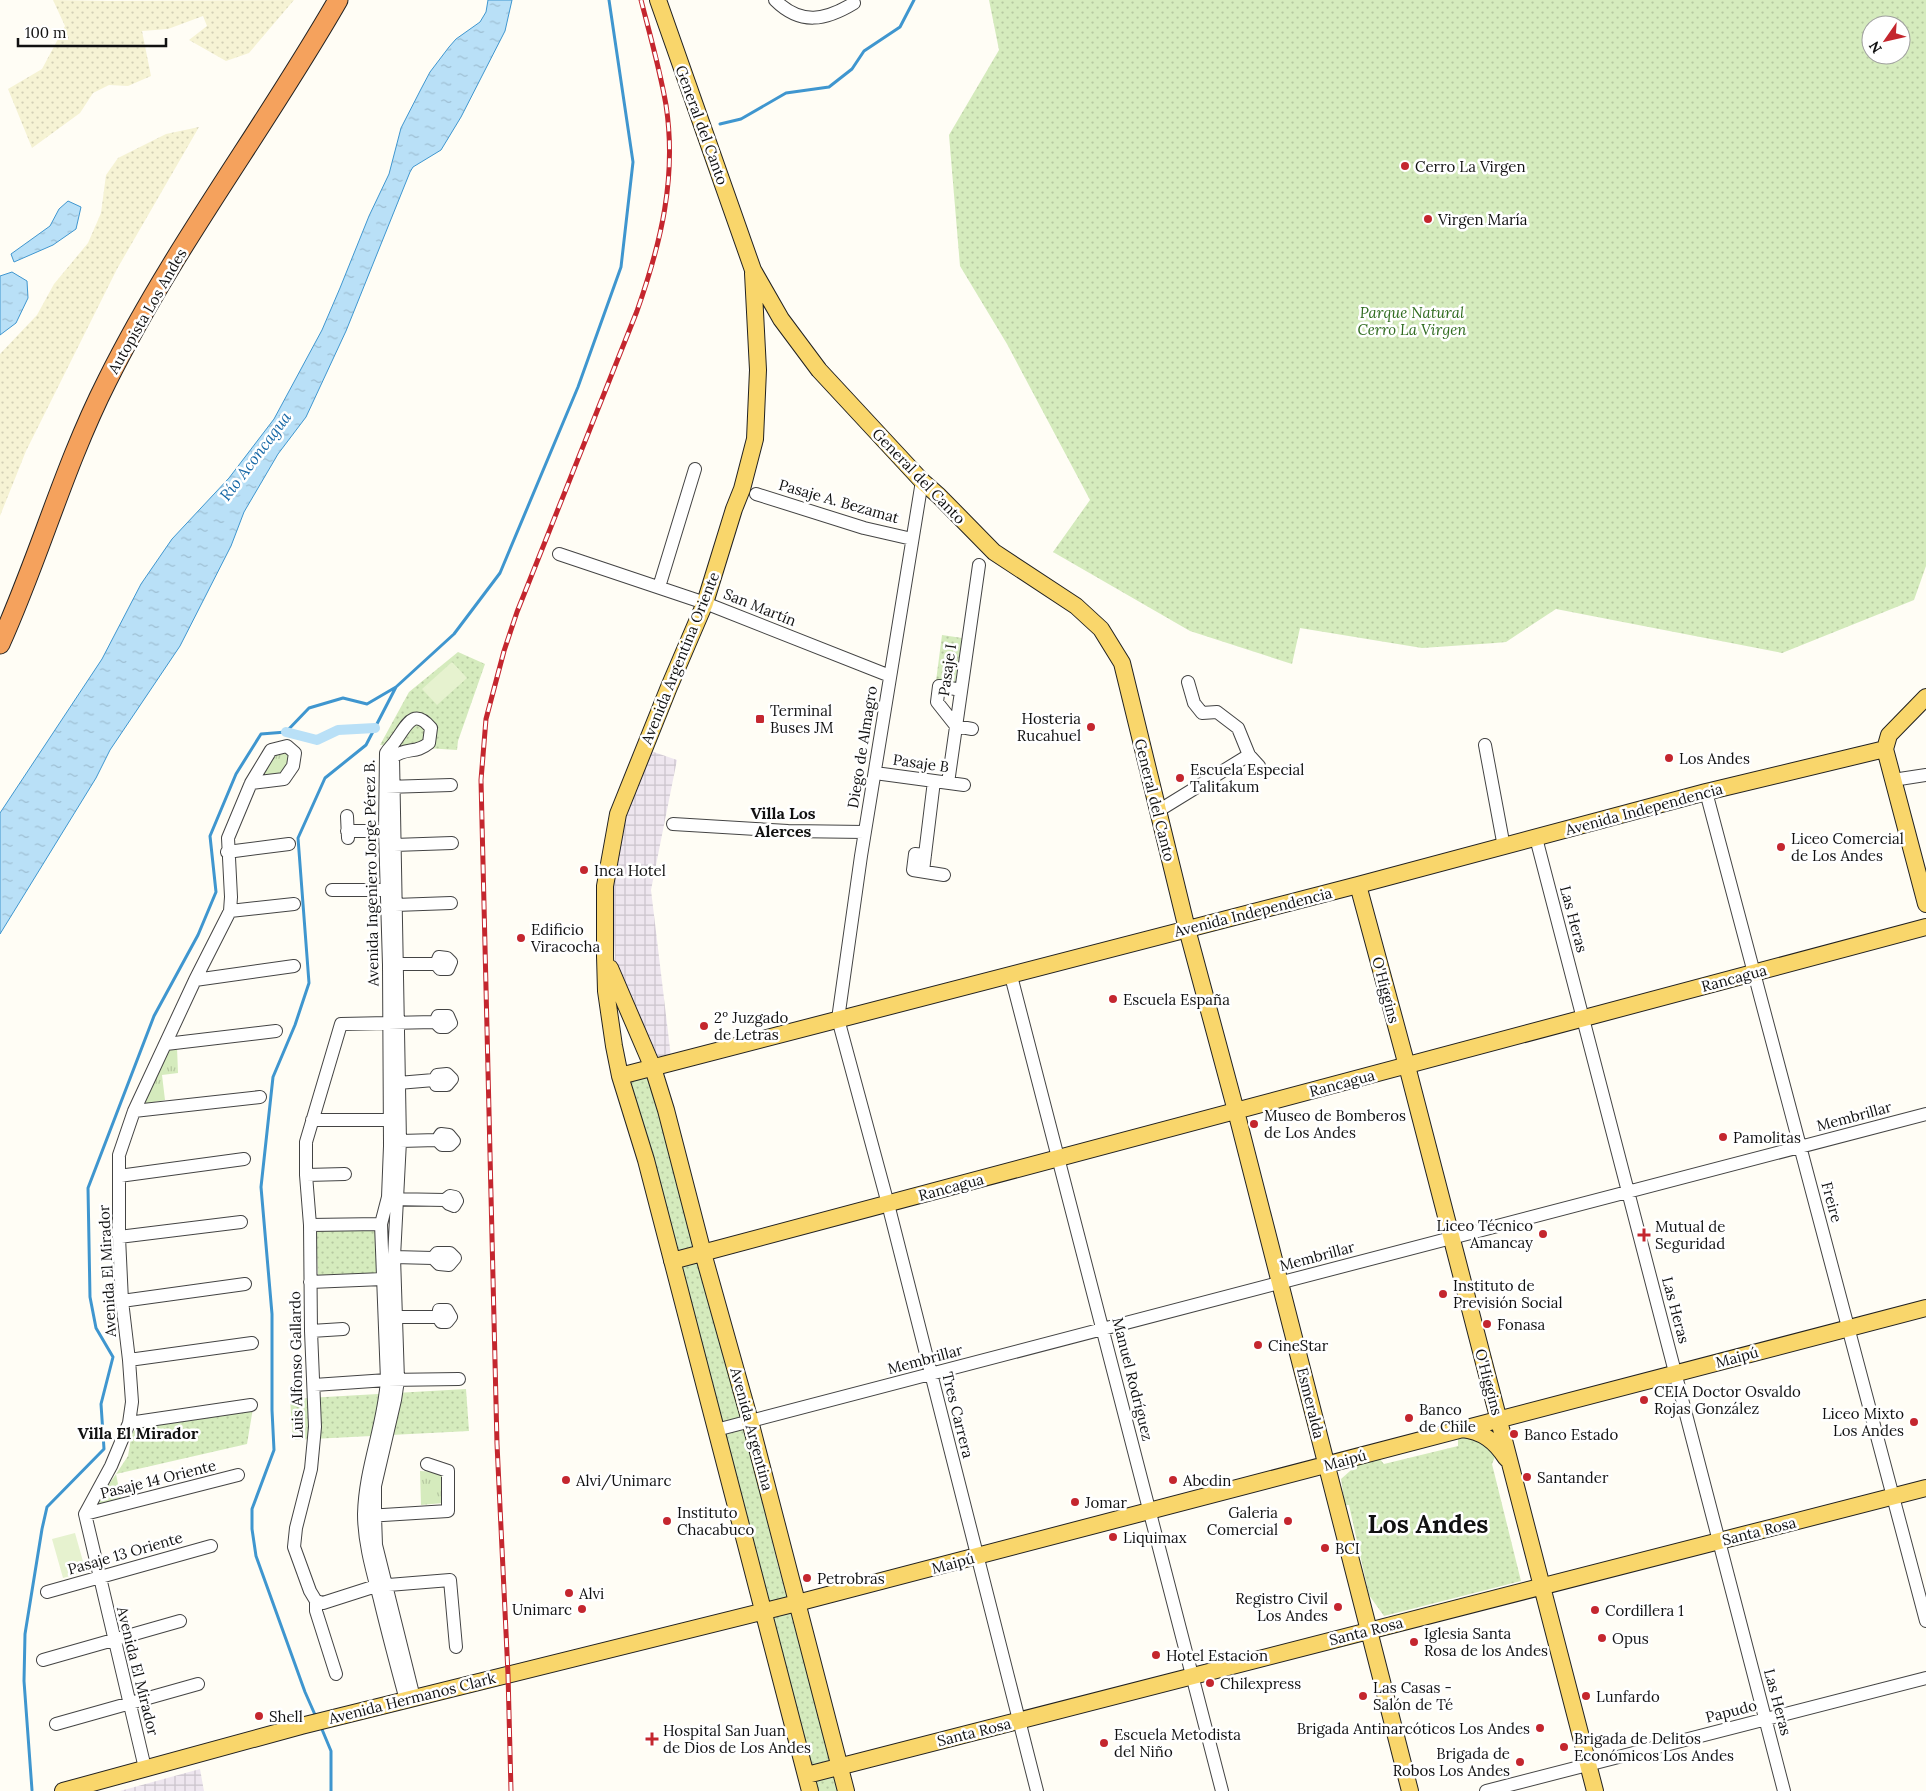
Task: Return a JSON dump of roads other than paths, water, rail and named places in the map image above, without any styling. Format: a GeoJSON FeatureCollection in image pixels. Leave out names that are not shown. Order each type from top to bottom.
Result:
{"type":"FeatureCollection","features":[{"type":"Feature","properties":{"kind":"highway","name":"Autopista Los Andes"},"geometry":{"type":"LineString","coordinates":[[0,644],[60,487],[107,381],[174,261],[338,0]]}},
{"type":"Feature","properties":{"kind":"main road","name":"General del Canto"},"geometry":{"type":"LineString","coordinates":[[658,0],[753,270],[781,319],[819,370],[922,481],[994,552],[1076,606],[1101,629],[1122,663],[1186,929]]}},
{"type":"Feature","properties":{"kind":"main road","name":"Avenida Argentina Oriente"},"geometry":{"type":"LineString","coordinates":[[620,1076],[612,1037],[606,991],[605,886],[618,814],[705,603],[742,489],[755,439],[758,370],[753,270]]}},
{"type":"Feature","properties":{"kind":"main road"},"geometry":{"type":"LineString","coordinates":[[1926,697],[1889,735],[1885,749],[1926,904]]}},
{"type":"Feature","properties":{"kind":"main road","name":"Avenida Independencia"},"geometry":{"type":"LineString","coordinates":[[620,1076],[1011,976],[1706,792],[1885,749]]}},
{"type":"Feature","properties":{"kind":"main road","name":"O'Higgins"},"geometry":{"type":"LineString","coordinates":[[1358,885],[1407,1066],[1595,1791]]}},
{"type":"Feature","properties":{"kind":"main road","name":"Rancagua"},"geometry":{"type":"LineString","coordinates":[[672,1261],[1926,927]]}},
{"type":"Feature","properties":{"kind":"main road","name":"Esmeralda"},"geometry":{"type":"LineString","coordinates":[[1186,929],[1236,1111],[1410,1791]]}},
{"type":"Feature","properties":{"kind":"main road","name":"Avenida Argentina Oriente"},"geometry":{"type":"LineString","coordinates":[[605,956],[653,1068]]}},
{"type":"Feature","properties":{"kind":"main road","name":"Avenida Argentina"},"geometry":{"type":"LineString","coordinates":[[653,1068],[750,1421],[846,1791]]}},
{"type":"Feature","properties":{"kind":"main road"},"geometry":{"type":"LineString","coordinates":[[620,1076],[646,1160],[808,1783]]}},
{"type":"Feature","properties":{"kind":"main road","name":"Maipú"},"geometry":{"type":"LineString","coordinates":[[764,1612],[1926,1308]]}},
{"type":"Feature","properties":{"kind":"main road"},"geometry":{"type":"LineString","coordinates":[[1461,1429],[1475,1432],[1492,1440],[1510,1464]]}},
{"type":"Feature","properties":{"kind":"main road"},"geometry":{"type":"LineString","coordinates":[[1333,1489],[1339,1472],[1347,1463],[1357,1457]]}},
{"type":"Feature","properties":{"kind":"main road","name":"Santa Rosa"},"geometry":{"type":"LineString","coordinates":[[808,1783],[840,1767],[1926,1488]]}},
{"type":"Feature","properties":{"kind":"main road"},"geometry":{"type":"LineString","coordinates":[[1512,1594],[1525,1587],[1531,1578],[1535,1561]]}},
{"type":"Feature","properties":{"kind":"main road"},"geometry":{"type":"LineString","coordinates":[[1360,1598],[1369,1615],[1379,1622],[1391,1625]]}},
{"type":"Feature","properties":{"kind":"main road","name":"Avenida Hermanos Clark"},"geometry":{"type":"LineString","coordinates":[[63,1791],[331,1718],[764,1612]]}},
{"type":"Feature","properties":{"kind":"street"},"geometry":{"type":"LineString","coordinates":[[775,0],[796,16],[813,17],[834,14],[854,3]]}},
{"type":"Feature","properties":{"kind":"street"},"geometry":{"type":"LineString","coordinates":[[660,587],[696,469]]}},
{"type":"Feature","properties":{"kind":"street","name":"Diego de Almagro"},"geometry":{"type":"LineString","coordinates":[[838,1019],[865,832],[922,481]]}},
{"type":"Feature","properties":{"kind":"street","name":"Pasaje A. Bezamat"},"geometry":{"type":"LineString","coordinates":[[756,494],[864,528],[912,539]]}},
{"type":"Feature","properties":{"kind":"street","name":"San Martín"},"geometry":{"type":"LineString","coordinates":[[559,554],[705,603],[890,676]]}},
{"type":"Feature","properties":{"kind":"street","name":"Pasaje I"},"geometry":{"type":"LineString","coordinates":[[948,783],[978,565]]}},
{"type":"Feature","properties":{"kind":"street"},"geometry":{"type":"LineString","coordinates":[[1188,682],[1194,703],[1202,713],[1217,712],[1238,728],[1249,755],[1259,766]]}},
{"type":"Feature","properties":{"kind":"street","name":"Pasaje I"},"geometry":{"type":"LineString","coordinates":[[956,726],[937,702],[939,686],[961,690]]}},
{"type":"Feature","properties":{"kind":"street","name":"Avenida Ingeniero Jorge Pérez B."},"geometry":{"type":"LineString","coordinates":[[390,1317],[383,1279],[382,1224],[392,1199],[400,1141],[394,1120],[393,1023],[385,831],[389,787],[393,757],[406,750],[416,751],[422,749],[429,743],[431,728],[426,722],[418,719],[411,720],[386,753],[389,787],[394,845],[396,964],[393,1023],[398,1083],[394,1120],[390,1146],[392,1199],[394,1257],[390,1317],[392,1380],[385,1404],[376,1461],[366,1485],[370,1516],[367,1545],[410,1699]]}},
{"type":"Feature","properties":{"kind":"street"},"geometry":{"type":"LineString","coordinates":[[956,726],[972,729]]}},
{"type":"Feature","properties":{"kind":"street"},"geometry":{"type":"LineString","coordinates":[[1485,745],[1504,847]]}},
{"type":"Feature","properties":{"kind":"street"},"geometry":{"type":"LineString","coordinates":[[1158,811],[1249,755]]}},
{"type":"Feature","properties":{"kind":"street","name":"Pasaje B"},"geometry":{"type":"LineString","coordinates":[[875,773],[964,785]]}},
{"type":"Feature","properties":{"kind":"street"},"geometry":{"type":"LineString","coordinates":[[1893,780],[1926,775]]}},
{"type":"Feature","properties":{"kind":"street"},"geometry":{"type":"LineString","coordinates":[[934,781],[925,855],[918,870],[944,875]]}},
{"type":"Feature","properties":{"kind":"street","name":"Avenida El Mirador"},"geometry":{"type":"LineString","coordinates":[[145,1768],[85,1514],[111,1466],[129,1423],[132,1402],[122,1301],[119,1237],[119,1155],[134,1111],[195,980],[230,911],[228,838],[251,783]]}},
{"type":"Feature","properties":{"kind":"street"},"geometry":{"type":"LineString","coordinates":[[389,787],[451,785]]}},
{"type":"Feature","properties":{"kind":"street","name":"Freire"},"geometry":{"type":"LineString","coordinates":[[1706,792],[1926,1622]]}},
{"type":"Feature","properties":{"kind":"street"},"geometry":{"type":"LineString","coordinates":[[347,816],[348,834],[385,831]]}},
{"type":"Feature","properties":{"kind":"street"},"geometry":{"type":"LineString","coordinates":[[673,824],[788,831],[865,832]]}},
{"type":"Feature","properties":{"kind":"street","name":"Las Heras"},"geometry":{"type":"LineString","coordinates":[[1536,838],[1784,1791]]}},
{"type":"Feature","properties":{"kind":"street"},"geometry":{"type":"LineString","coordinates":[[394,845],[452,843]]}},
{"type":"Feature","properties":{"kind":"street"},"geometry":{"type":"LineString","coordinates":[[227,852],[289,844]]}},
{"type":"Feature","properties":{"kind":"street"},"geometry":{"type":"LineString","coordinates":[[332,890],[388,890],[395,905],[451,902]]}},
{"type":"Feature","properties":{"kind":"street"},"geometry":{"type":"LineString","coordinates":[[230,911],[294,904]]}},
{"type":"Feature","properties":{"kind":"street"},"geometry":{"type":"LineString","coordinates":[[396,964],[436,964]]}},
{"type":"Feature","properties":{"kind":"street"},"geometry":{"type":"LineString","coordinates":[[195,980],[294,966]]}},
{"type":"Feature","properties":{"kind":"street","name":"Manuel Rodríguez"},"geometry":{"type":"LineString","coordinates":[[1011,976],[1104,1329],[1222,1791]]}},
{"type":"Feature","properties":{"kind":"street","name":"Tres Carrera"},"geometry":{"type":"LineString","coordinates":[[838,1019],[888,1204],[1037,1791]]}},
{"type":"Feature","properties":{"kind":"street"},"geometry":{"type":"LineString","coordinates":[[393,1023],[435,1022]]}},
{"type":"Feature","properties":{"kind":"street","name":"Luis Alfonso Gallardo"},"geometry":{"type":"LineString","coordinates":[[336,1674],[316,1611],[316,1600],[310,1591],[294,1547],[296,1528],[311,1469],[315,1427],[310,1331],[310,1225],[306,1175],[306,1142],[341,1024],[393,1023]]}},
{"type":"Feature","properties":{"kind":"street"},"geometry":{"type":"LineString","coordinates":[[166,1044],[276,1031]]}},
{"type":"Feature","properties":{"kind":"street"},"geometry":{"type":"LineString","coordinates":[[398,1083],[434,1080]]}},
{"type":"Feature","properties":{"kind":"street"},"geometry":{"type":"LineString","coordinates":[[134,1111],[260,1097]]}},
{"type":"Feature","properties":{"kind":"street","name":"Membrillar"},"geometry":{"type":"LineString","coordinates":[[716,1430],[1926,1114]]}},
{"type":"Feature","properties":{"kind":"street"},"geometry":{"type":"LineString","coordinates":[[312,1120],[394,1120]]}},
{"type":"Feature","properties":{"kind":"street"},"geometry":{"type":"LineString","coordinates":[[400,1141],[437,1140]]}},
{"type":"Feature","properties":{"kind":"street"},"geometry":{"type":"LineString","coordinates":[[119,1176],[244,1159]]}},
{"type":"Feature","properties":{"kind":"street"},"geometry":{"type":"LineString","coordinates":[[306,1175],[345,1174]]}},
{"type":"Feature","properties":{"kind":"street"},"geometry":{"type":"LineString","coordinates":[[392,1199],[445,1200]]}},
{"type":"Feature","properties":{"kind":"street"},"geometry":{"type":"LineString","coordinates":[[119,1237],[241,1222]]}},
{"type":"Feature","properties":{"kind":"street"},"geometry":{"type":"LineString","coordinates":[[310,1225],[382,1224]]}},
{"type":"Feature","properties":{"kind":"street"},"geometry":{"type":"LineString","coordinates":[[394,1257],[434,1258]]}},
{"type":"Feature","properties":{"kind":"street"},"geometry":{"type":"LineString","coordinates":[[310,1282],[383,1279]]}},
{"type":"Feature","properties":{"kind":"street"},"geometry":{"type":"LineString","coordinates":[[122,1301],[245,1284]]}},
{"type":"Feature","properties":{"kind":"street"},"geometry":{"type":"LineString","coordinates":[[390,1317],[438,1316]]}},
{"type":"Feature","properties":{"kind":"street"},"geometry":{"type":"LineString","coordinates":[[310,1331],[343,1330]]}},
{"type":"Feature","properties":{"kind":"street"},"geometry":{"type":"LineString","coordinates":[[129,1360],[252,1343]]}},
{"type":"Feature","properties":{"kind":"street"},"geometry":{"type":"LineString","coordinates":[[314,1385],[392,1380],[459,1379]]}},
{"type":"Feature","properties":{"kind":"street"},"geometry":{"type":"LineString","coordinates":[[129,1423],[251,1405]]}},
{"type":"Feature","properties":{"kind":"street"},"geometry":{"type":"LineString","coordinates":[[370,1516],[448,1511],[448,1471],[427,1464]]}},
{"type":"Feature","properties":{"kind":"street","name":"Pasaje 14 Oriente"},"geometry":{"type":"LineString","coordinates":[[85,1514],[238,1475]]}},
{"type":"Feature","properties":{"kind":"street","name":"Pasaje 13 Oriente"},"geometry":{"type":"LineString","coordinates":[[47,1592],[211,1546]]}},
{"type":"Feature","properties":{"kind":"street"},"geometry":{"type":"LineString","coordinates":[[316,1600],[323,1603],[380,1586],[450,1580],[456,1647]]}},
{"type":"Feature","properties":{"kind":"street"},"geometry":{"type":"LineString","coordinates":[[43,1660],[180,1620]]}},
{"type":"Feature","properties":{"kind":"street","name":"Papudo"},"geometry":{"type":"LineString","coordinates":[[1486,1791],[1926,1678]]}},
{"type":"Feature","properties":{"kind":"street"},"geometry":{"type":"LineString","coordinates":[[56,1724],[198,1684]]}},
{"type":"Feature","properties":{"kind":"water","name":"Río Aconcagua"},"geometry":{"type":"Polygon","coordinates":[[[488,0],[512,0],[505,31],[461,117],[441,150],[413,167],[410,172],[346,331],[306,417],[278,454],[244,512],[231,546],[180,646],[110,750],[96,778],[0,934],[0,813],[102,659],[141,584],[172,539],[229,478],[274,419],[322,330],[369,216],[389,174],[401,128],[430,72],[456,39],[480,22],[486,12],[488,0]]]}},
{"type":"Feature","properties":{"kind":"water"},"geometry":{"type":"Polygon","coordinates":[[[68,201],[81,207],[76,229],[53,245],[14,262],[11,254],[50,226],[59,209],[68,201]]]}},
{"type":"Feature","properties":{"kind":"water"},"geometry":{"type":"Polygon","coordinates":[[[12,272],[27,281],[28,298],[16,323],[0,335],[0,276],[12,272]]]}},
{"type":"Feature","properties":{"kind":"waterway"},"geometry":{"type":"LineString","coordinates":[[316,1717],[305,1692],[256,1556],[252,1529],[252,1509],[274,1450],[272,1314],[261,1187],[273,1077],[295,1025],[309,983],[298,838],[325,778],[366,745],[396,687],[454,634],[500,573],[578,387],[621,267],[633,162],[609,0]]}},
{"type":"Feature","properties":{"kind":"waterway"},"geometry":{"type":"LineString","coordinates":[[720,124],[741,119],[786,93],[829,87],[852,69],[864,51],[900,27],[914,0]]}},
{"type":"Feature","properties":{"kind":"waterway"},"geometry":{"type":"LineString","coordinates":[[32,1790],[24,1681],[25,1634],[42,1529],[47,1507],[104,1449],[101,1404],[113,1357],[96,1328],[90,1297],[88,1188],[154,1016],[198,935],[216,892],[210,836],[236,774],[261,734],[286,732],[309,708],[343,698],[367,704],[396,687]]}},
{"type":"Feature","properties":{"kind":"waterway"},"geometry":{"type":"LineString","coordinates":[[286,732],[317,740],[338,730],[375,728]]}},
{"type":"Feature","properties":{"kind":"waterway"},"geometry":{"type":"LineString","coordinates":[[321,1727],[331,1751],[331,1791]]}},
{"type":"Feature","properties":{"kind":"railway"},"geometry":{"type":"LineString","coordinates":[[511,1791],[508,1674],[497,1444],[481,780],[486,719],[504,651],[517,612],[637,311],[660,235],[668,184],[669,132],[661,79],[641,0]]}},
{"type":"Feature","properties":{"kind":"place","name":"Cerro La Virgen"},"geometry":{"type":"Point","coordinates":[1405,166]}},
{"type":"Feature","properties":{"kind":"place","name":"Virgen María"},"geometry":{"type":"Point","coordinates":[1428,219]}},
{"type":"Feature","properties":{"kind":"place","name":"Terminal Buses JM"},"geometry":{"type":"Point","coordinates":[760,719]}},
{"type":"Feature","properties":{"kind":"place","name":"Hosteria Rucahuel"},"geometry":{"type":"Point","coordinates":[1091,727]}},
{"type":"Feature","properties":{"kind":"place","name":"Los Andes"},"geometry":{"type":"Point","coordinates":[1669,758]}},
{"type":"Feature","properties":{"kind":"place","name":"Escuela Especial Talitakum"},"geometry":{"type":"Point","coordinates":[1180,778]}},
{"type":"Feature","properties":{"kind":"place","name":"Liceo Comercial de Los Andes"},"geometry":{"type":"Point","coordinates":[1781,847]}},
{"type":"Feature","properties":{"kind":"place","name":"Inca Hotel"},"geometry":{"type":"Point","coordinates":[584,870]}},
{"type":"Feature","properties":{"kind":"place","name":"Edificio Viracocha"},"geometry":{"type":"Point","coordinates":[521,938]}},
{"type":"Feature","properties":{"kind":"place","name":"Escuela España"},"geometry":{"type":"Point","coordinates":[1113,999]}},
{"type":"Feature","properties":{"kind":"place","name":"2º Juzgado de Letras"},"geometry":{"type":"Point","coordinates":[704,1026]}},
{"type":"Feature","properties":{"kind":"place","name":"Museo de Bomberos de Los Andes"},"geometry":{"type":"Point","coordinates":[1254,1124]}},
{"type":"Feature","properties":{"kind":"place","name":"Pamolitas"},"geometry":{"type":"Point","coordinates":[1723,1137]}},
{"type":"Feature","properties":{"kind":"place","name":"Liceo Técnico Amancay"},"geometry":{"type":"Point","coordinates":[1543,1234]}},
{"type":"Feature","properties":{"kind":"place","name":"Mutual de Seguridad"},"geometry":{"type":"Point","coordinates":[1644,1235]}},
{"type":"Feature","properties":{"kind":"place","name":"Instituto de Previsión Social"},"geometry":{"type":"Point","coordinates":[1443,1294]}},
{"type":"Feature","properties":{"kind":"place","name":"Fonasa"},"geometry":{"type":"Point","coordinates":[1487,1324]}},
{"type":"Feature","properties":{"kind":"place","name":"CineStar"},"geometry":{"type":"Point","coordinates":[1258,1345]}},
{"type":"Feature","properties":{"kind":"place","name":"CEIA Doctor Osvaldo Rojas González"},"geometry":{"type":"Point","coordinates":[1644,1400]}},
{"type":"Feature","properties":{"kind":"place","name":"Banco de Chile"},"geometry":{"type":"Point","coordinates":[1409,1418]}},
{"type":"Feature","properties":{"kind":"place","name":"Liceo Mixto Los Andes"},"geometry":{"type":"Point","coordinates":[1914,1422]}},
{"type":"Feature","properties":{"kind":"place","name":"Banco Estado"},"geometry":{"type":"Point","coordinates":[1514,1434]}},
{"type":"Feature","properties":{"kind":"place","name":"Santander"},"geometry":{"type":"Point","coordinates":[1527,1477]}},
{"type":"Feature","properties":{"kind":"place","name":"Alvi/Unimarc"},"geometry":{"type":"Point","coordinates":[566,1480]}},
{"type":"Feature","properties":{"kind":"place","name":"Abcdin"},"geometry":{"type":"Point","coordinates":[1173,1480]}},
{"type":"Feature","properties":{"kind":"place","name":"Jomar"},"geometry":{"type":"Point","coordinates":[1075,1502]}},
{"type":"Feature","properties":{"kind":"place","name":"Instituto Chacabuco"},"geometry":{"type":"Point","coordinates":[667,1521]}},
{"type":"Feature","properties":{"kind":"place","name":"Galeria Comercial"},"geometry":{"type":"Point","coordinates":[1288,1521]}},
{"type":"Feature","properties":{"kind":"place","name":"Liquimax"},"geometry":{"type":"Point","coordinates":[1113,1537]}},
{"type":"Feature","properties":{"kind":"place","name":"BCI"},"geometry":{"type":"Point","coordinates":[1325,1548]}},
{"type":"Feature","properties":{"kind":"place","name":"Petrobras"},"geometry":{"type":"Point","coordinates":[807,1578]}},
{"type":"Feature","properties":{"kind":"place","name":"Alvi"},"geometry":{"type":"Point","coordinates":[569,1593]}},
{"type":"Feature","properties":{"kind":"place","name":"Registro Civil Los Andes"},"geometry":{"type":"Point","coordinates":[1338,1607]}},
{"type":"Feature","properties":{"kind":"place","name":"Unimarc"},"geometry":{"type":"Point","coordinates":[582,1609]}},
{"type":"Feature","properties":{"kind":"place","name":"Cordillera 1"},"geometry":{"type":"Point","coordinates":[1595,1610]}},
{"type":"Feature","properties":{"kind":"place","name":"Opus"},"geometry":{"type":"Point","coordinates":[1602,1638]}},
{"type":"Feature","properties":{"kind":"place","name":"Iglesia Santa Rosa de los Andes"},"geometry":{"type":"Point","coordinates":[1414,1642]}},
{"type":"Feature","properties":{"kind":"place","name":"Hotel Estacion"},"geometry":{"type":"Point","coordinates":[1156,1655]}},
{"type":"Feature","properties":{"kind":"place","name":"Chilexpress"},"geometry":{"type":"Point","coordinates":[1210,1683]}},
{"type":"Feature","properties":{"kind":"place","name":"Las Casas - Salón de Té"},"geometry":{"type":"Point","coordinates":[1363,1696]}},
{"type":"Feature","properties":{"kind":"place","name":"Lunfardo"},"geometry":{"type":"Point","coordinates":[1586,1696]}},
{"type":"Feature","properties":{"kind":"place","name":"Shell"},"geometry":{"type":"Point","coordinates":[259,1716]}},
{"type":"Feature","properties":{"kind":"place","name":"Brigada Antinarcóticos Los Andes"},"geometry":{"type":"Point","coordinates":[1540,1728]}},
{"type":"Feature","properties":{"kind":"place","name":"Hospital San Juan de Dios de Los Andes"},"geometry":{"type":"Point","coordinates":[652,1739]}},
{"type":"Feature","properties":{"kind":"place","name":"Escuela Metodista del Niño"},"geometry":{"type":"Point","coordinates":[1104,1743]}},
{"type":"Feature","properties":{"kind":"place","name":"Brigada de Delitos Económicos Los Andes"},"geometry":{"type":"Point","coordinates":[1564,1747]}},
{"type":"Feature","properties":{"kind":"place","name":"Brigada de Robos Los Andes"},"geometry":{"type":"Point","coordinates":[1520,1762]}},
{"type":"Feature","properties":{"kind":"district","name":"Villa Los Alerces"},"geometry":{"type":"Point","coordinates":[783,822]}},
{"type":"Feature","properties":{"kind":"district","name":"Villa El Mirador"},"geometry":{"type":"Point","coordinates":[138,1433]}},
{"type":"Feature","properties":{"kind":"district","name":"Los Andes"},"geometry":{"type":"Point","coordinates":[1428,1524]}},
{"type":"Feature","properties":{"kind":"park label","name":"Parque Natural Cerro La Virgen"},"geometry":{"type":"Point","coordinates":[1412,320]}}]}
